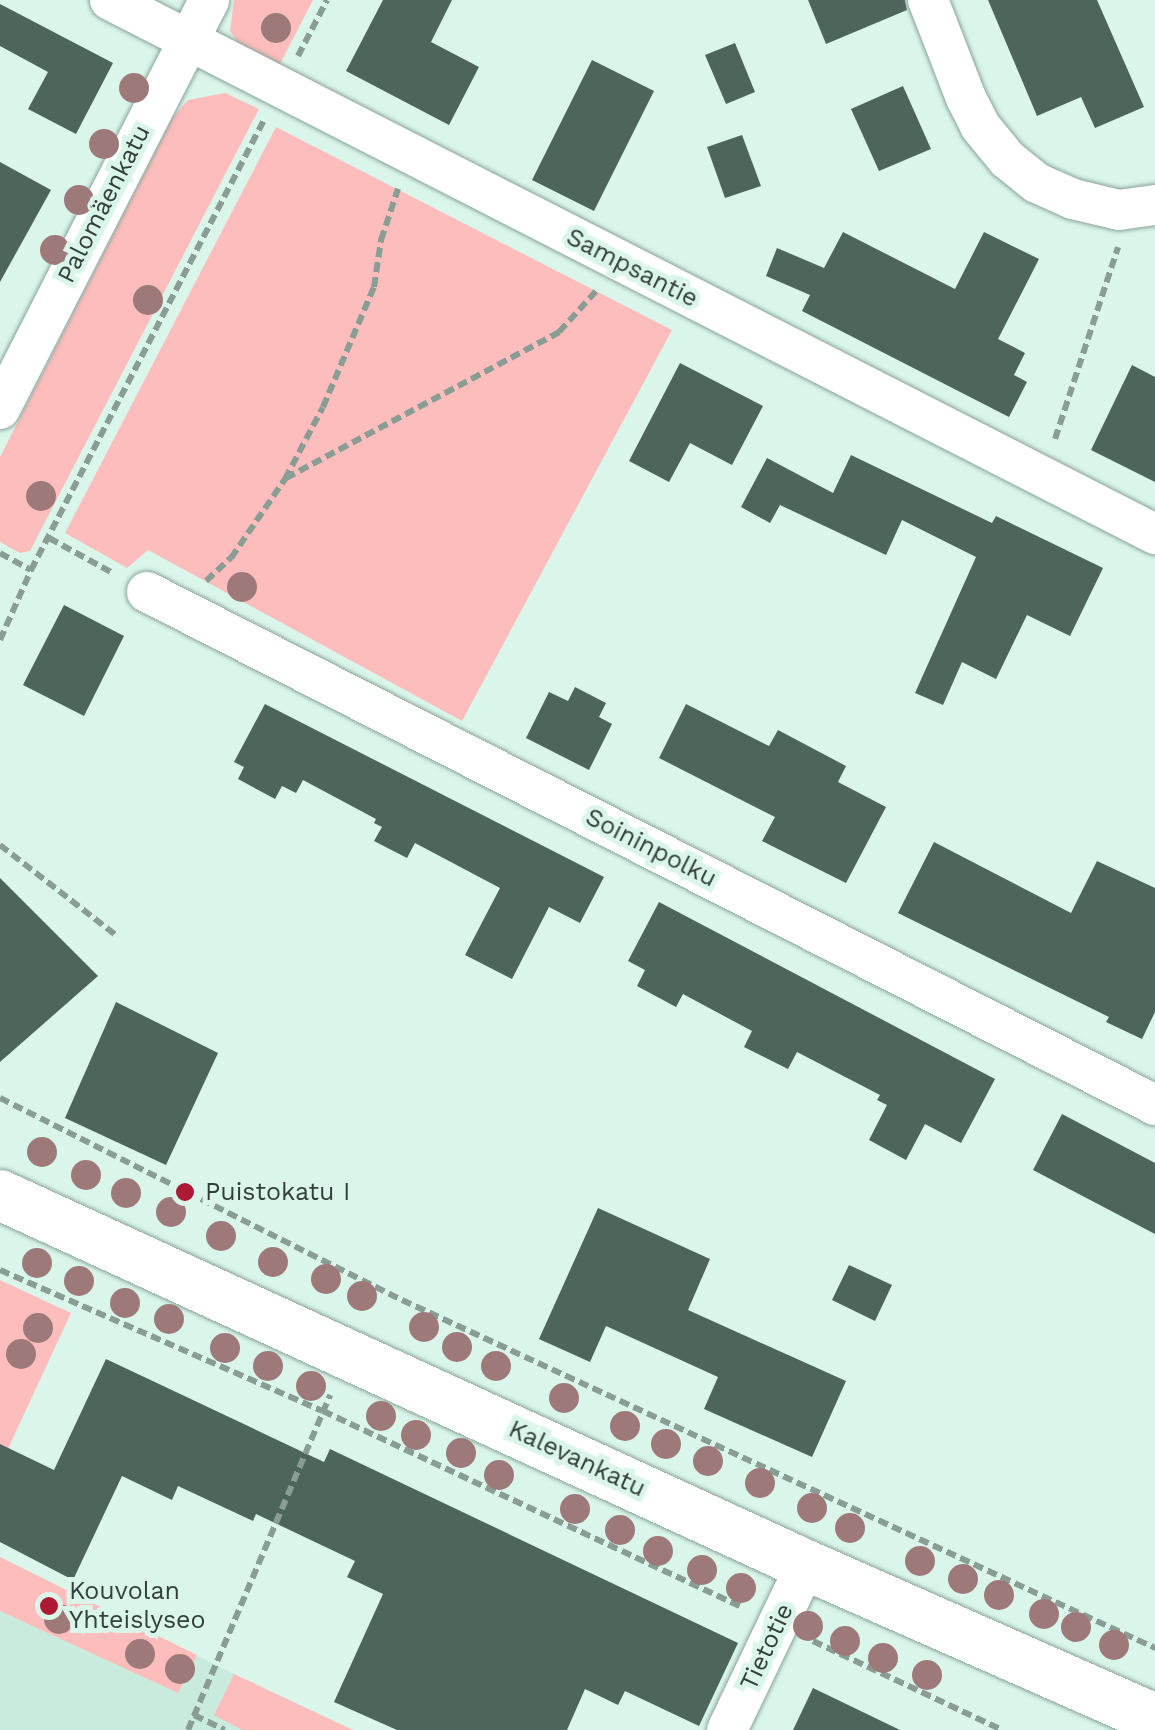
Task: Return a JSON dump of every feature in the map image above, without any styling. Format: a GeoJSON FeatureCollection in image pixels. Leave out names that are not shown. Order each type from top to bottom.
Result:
{"type":"FeatureCollection","features":[{"type":"Feature","properties":{"kind":"main road","name":"Kalevankatu"},"geometry":{"type":"LineString","coordinates":[[0,1196],[806,1565],[1155,1719]]}},
{"type":"Feature","properties":{"kind":"street","name":"Sampsantie"},"geometry":{"type":"LineString","coordinates":[[110,0],[1155,534]]}},
{"type":"Feature","properties":{"kind":"street","name":"Palomäenkatu"},"geometry":{"type":"LineString","coordinates":[[0,409],[208,0]]}},
{"type":"Feature","properties":{"kind":"street"},"geometry":{"type":"LineString","coordinates":[[928,0],[973,112],[1006,159],[1037,183],[1072,199],[1137,208]]}},
{"type":"Feature","properties":{"kind":"street","name":"Soininpolku"},"geometry":{"type":"LineString","coordinates":[[162,600],[1155,1105]]}},
{"type":"Feature","properties":{"kind":"street","name":"Tietotie"},"geometry":{"type":"LineString","coordinates":[[728,1730],[806,1565]]}},
{"type":"Feature","properties":{"kind":"path"},"geometry":{"type":"LineString","coordinates":[[294,64],[326,0]]}},
{"type":"Feature","properties":{"kind":"path"},"geometry":{"type":"LineString","coordinates":[[0,640],[31,570],[268,113]]}},
{"type":"Feature","properties":{"kind":"path"},"geometry":{"type":"LineString","coordinates":[[48,538],[162,600],[230,558],[285,479],[323,407],[374,288],[382,240],[408,154]]}},
{"type":"Feature","properties":{"kind":"path"},"geometry":{"type":"LineString","coordinates":[[1044,477],[1118,247],[1137,208]]}},
{"type":"Feature","properties":{"kind":"path"},"geometry":{"type":"LineString","coordinates":[[285,479],[559,332],[622,263]]}},
{"type":"Feature","properties":{"kind":"path"},"geometry":{"type":"LineString","coordinates":[[0,553],[31,570]]}},
{"type":"Feature","properties":{"kind":"path"},"geometry":{"type":"LineString","coordinates":[[0,844],[117,936]]}},
{"type":"Feature","properties":{"kind":"path"},"geometry":{"type":"LineString","coordinates":[[0,1098],[402,1300],[1155,1648]]}},
{"type":"Feature","properties":{"kind":"path"},"geometry":{"type":"LineString","coordinates":[[0,1270],[324,1411],[1002,1730]]}},
{"type":"Feature","properties":{"kind":"path"},"geometry":{"type":"LineString","coordinates":[[188,1730],[346,1354]]}},
{"type":"Feature","properties":{"kind":"path"},"geometry":{"type":"LineString","coordinates":[[194,1715],[225,1730]]}},
{"type":"Feature","properties":{"kind":"shaded area"},"geometry":{"type":"Polygon","coordinates":[[[234,0],[313,0],[278,68],[242,49],[230,31],[234,0]]]}},
{"type":"Feature","properties":{"kind":"shaded area"},"geometry":{"type":"Polygon","coordinates":[[[225,93],[259,109],[30,551],[20,553],[0,542],[0,457],[173,117],[188,100],[225,93]]]}},
{"type":"Feature","properties":{"kind":"shaded area"},"geometry":{"type":"Polygon","coordinates":[[[276,127],[672,330],[462,721],[148,550],[127,568],[65,533],[276,127]]]}},
{"type":"Feature","properties":{"kind":"shaded area"},"geometry":{"type":"Polygon","coordinates":[[[0,1280],[71,1313],[0,1466],[0,1280]]]}},
{"type":"Feature","properties":{"kind":"shaded area","name":"Kouvolan Yhteislyseo"},"geometry":{"type":"Polygon","coordinates":[[[0,1557],[234,1674],[353,1730],[0,1730],[0,1557]]]}},
{"type":"Feature","properties":{"kind":"shaded area"},"geometry":{"type":"Polygon","coordinates":[[[0,1557],[197,1655],[178,1693],[0,1611],[0,1557]]]}},
{"type":"Feature","properties":{"kind":"shaded area"},"geometry":{"type":"Polygon","coordinates":[[[234,1674],[353,1730],[242,1730],[214,1715],[234,1674]]]}},
{"type":"Feature","properties":{"kind":"building"},"geometry":{"type":"Polygon","coordinates":[[[383,0],[452,0],[431,42],[479,67],[449,125],[346,71],[383,0]]]}},
{"type":"Feature","properties":{"kind":"building"},"geometry":{"type":"Polygon","coordinates":[[[808,0],[905,0],[907,10],[826,44],[808,0]]]}},
{"type":"Feature","properties":{"kind":"building"},"geometry":{"type":"Polygon","coordinates":[[[988,0],[1097,0],[1144,107],[1095,128],[1081,97],[1037,116],[988,0]]]}},
{"type":"Feature","properties":{"kind":"building"},"geometry":{"type":"Polygon","coordinates":[[[0,4],[113,63],[76,134],[28,109],[48,72],[0,46],[0,4]]]}},
{"type":"Feature","properties":{"kind":"building"},"geometry":{"type":"Polygon","coordinates":[[[735,43],[755,92],[726,104],[705,55],[735,43]]]}},
{"type":"Feature","properties":{"kind":"building"},"geometry":{"type":"Polygon","coordinates":[[[592,60],[654,91],[594,211],[532,180],[592,60]]]}},
{"type":"Feature","properties":{"kind":"building"},"geometry":{"type":"Polygon","coordinates":[[[903,86],[931,149],[879,171],[851,109],[903,86]]]}},
{"type":"Feature","properties":{"kind":"building"},"geometry":{"type":"Polygon","coordinates":[[[742,135],[761,186],[725,198],[707,147],[742,135]]]}},
{"type":"Feature","properties":{"kind":"building"},"geometry":{"type":"Polygon","coordinates":[[[0,162],[51,190],[0,282],[0,162]]]}},
{"type":"Feature","properties":{"kind":"building"},"geometry":{"type":"Polygon","coordinates":[[[843,232],[955,289],[984,232],[1039,259],[998,339],[1025,353],[1014,375],[1027,382],[1009,417],[802,311],[810,295],[766,276],[777,248],[824,268],[843,232]]]}},
{"type":"Feature","properties":{"kind":"building"},"geometry":{"type":"Polygon","coordinates":[[[680,363],[763,406],[732,465],[690,443],[669,482],[629,461],[680,363]]]}},
{"type":"Feature","properties":{"kind":"building"},"geometry":{"type":"Polygon","coordinates":[[[1132,365],[1155,377],[1155,482],[1091,450],[1132,365]]]}},
{"type":"Feature","properties":{"kind":"building"},"geometry":{"type":"Polygon","coordinates":[[[851,455],[992,523],[996,516],[1103,568],[1070,636],[1027,615],[996,679],[962,662],[943,705],[915,693],[976,557],[902,520],[886,555],[780,505],[770,523],[741,507],[767,458],[833,493],[851,455]]]}},
{"type":"Feature","properties":{"kind":"building"},"geometry":{"type":"Polygon","coordinates":[[[64,605],[124,636],[84,716],[23,685],[64,605]]]}},
{"type":"Feature","properties":{"kind":"building"},"geometry":{"type":"Polygon","coordinates":[[[575,687],[606,703],[599,717],[612,724],[589,770],[526,738],[549,692],[568,701],[575,687]]]}},
{"type":"Feature","properties":{"kind":"building"},"geometry":{"type":"Polygon","coordinates":[[[265,704],[604,877],[580,923],[549,907],[512,979],[465,955],[500,888],[415,843],[407,858],[374,841],[382,827],[374,823],[376,819],[303,780],[296,793],[282,786],[275,799],[238,779],[244,767],[234,762],[265,704]]]}},
{"type":"Feature","properties":{"kind":"building"},"geometry":{"type":"Polygon","coordinates":[[[686,704],[769,746],[778,730],[846,766],[838,782],[886,807],[846,883],[762,841],[775,817],[659,758],[686,704]]]}},
{"type":"Feature","properties":{"kind":"building"},"geometry":{"type":"Polygon","coordinates":[[[934,842],[1071,913],[1097,861],[1155,888],[1155,1012],[1142,1039],[1106,1022],[1109,1017],[898,913],[934,842]]]}},
{"type":"Feature","properties":{"kind":"building"},"geometry":{"type":"Polygon","coordinates":[[[0,878],[98,976],[0,1062],[0,878]]]}},
{"type":"Feature","properties":{"kind":"building"},"geometry":{"type":"Polygon","coordinates":[[[659,902],[995,1079],[961,1143],[925,1124],[906,1160],[869,1140],[887,1105],[877,1100],[880,1095],[797,1052],[788,1069],[744,1047],[752,1031],[683,994],[676,1007],[637,986],[645,970],[628,961],[659,902]]]}},
{"type":"Feature","properties":{"kind":"building"},"geometry":{"type":"Polygon","coordinates":[[[116,1002],[218,1053],[166,1165],[65,1118],[116,1002]]]}},
{"type":"Feature","properties":{"kind":"building"},"geometry":{"type":"Polygon","coordinates":[[[1062,1114],[1155,1163],[1155,1234],[1033,1170],[1062,1114]]]}},
{"type":"Feature","properties":{"kind":"building"},"geometry":{"type":"Polygon","coordinates":[[[598,1208],[710,1259],[688,1310],[846,1381],[812,1457],[704,1409],[718,1377],[606,1326],[590,1362],[539,1339],[598,1208]]]}},
{"type":"Feature","properties":{"kind":"building"},"geometry":{"type":"Polygon","coordinates":[[[849,1265],[892,1285],[875,1321],[832,1300],[849,1265]]]}},
{"type":"Feature","properties":{"kind":"building"},"geometry":{"type":"Polygon","coordinates":[[[106,1359],[324,1462],[330,1449],[738,1643],[699,1726],[625,1691],[618,1705],[585,1689],[567,1730],[397,1730],[334,1702],[383,1594],[347,1577],[355,1561],[256,1514],[253,1521],[178,1486],[172,1500],[122,1476],[73,1580],[0,1542],[0,1444],[54,1470],[106,1359]]]}},
{"type":"Feature","properties":{"kind":"building"},"geometry":{"type":"Polygon","coordinates":[[[813,1688],[900,1730],[793,1730],[813,1688]]]}},
{"type":"Feature","properties":{"kind":"place","name":"Puistokatu I"},"geometry":{"type":"Point","coordinates":[185,1192]}},
{"type":"Feature","properties":{"kind":"place","name":"Kouvolan Yhteislyseo"},"geometry":{"type":"Point","coordinates":[49,1606]}}]}
